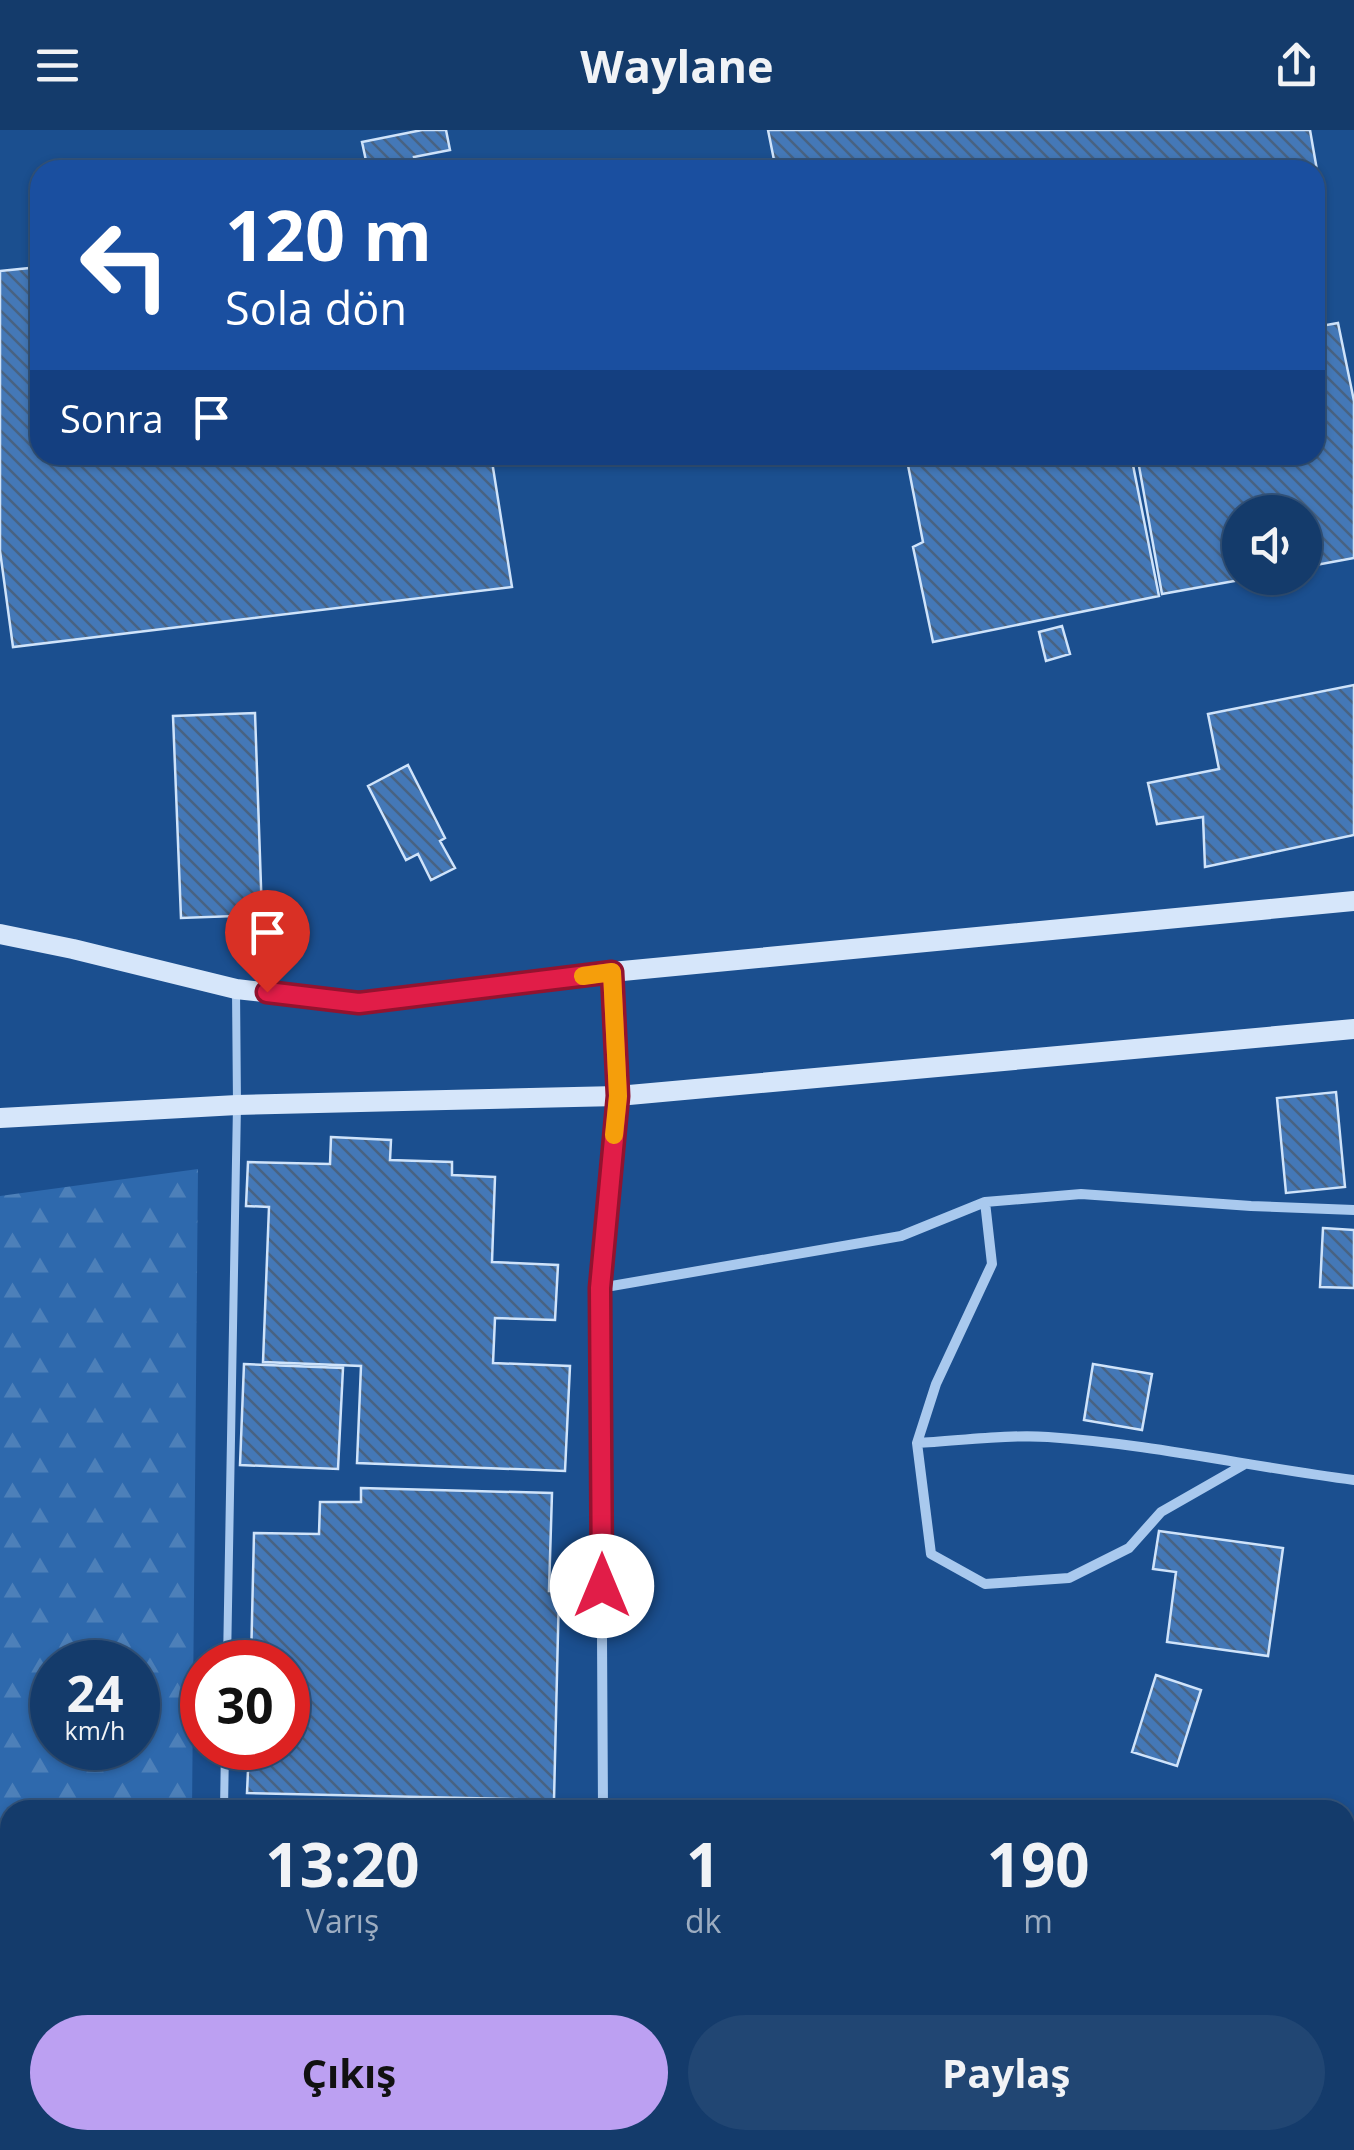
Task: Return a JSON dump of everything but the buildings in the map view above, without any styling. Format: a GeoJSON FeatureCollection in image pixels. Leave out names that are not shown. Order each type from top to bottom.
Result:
{"type":"FeatureCollection","features":[{"type":"Feature","properties":{"kind":"street"},"geometry":{"type":"LineString","coordinates":[[0,934],[236,989],[359,1003],[612,972],[1354,901]]}},
{"type":"Feature","properties":{"kind":"street"},"geometry":{"type":"LineString","coordinates":[[604,1800],[600,1288],[618,1096],[612,972]]}},
{"type":"Feature","properties":{"kind":"street"},"geometry":{"type":"LineString","coordinates":[[0,1118],[237,1105],[618,1096],[1354,1029]]}},
{"type":"Feature","properties":{"kind":"street"},"geometry":{"type":"LineString","coordinates":[[600,1288],[901,1236],[985,1202],[1081,1194],[1354,1210]]}},
{"type":"Feature","properties":{"kind":"street"},"geometry":{"type":"LineString","coordinates":[[985,1202],[992,1264],[936,1384],[917,1443],[931,1554],[985,1584],[1069,1578],[1129,1548],[1161,1512],[1245,1464]]}},
{"type":"Feature","properties":{"kind":"street"},"geometry":{"type":"LineString","coordinates":[[917,1443],[1044,1436],[1148,1447],[1354,1480]]}},
{"type":"Feature","properties":{"kind":"lane"},"geometry":{"type":"LineString","coordinates":[[227,1640],[236,989]]}},
{"type":"Feature","properties":{"kind":"lane"},"geometry":{"type":"LineString","coordinates":[[224,1800],[225,1770]]}},
{"type":"Feature","properties":{"kind":"green space"},"geometry":{"type":"Polygon","coordinates":[[[198,1169],[194,1640],[180,1640],[180,1770],[192,1770],[192,1800],[0,1800],[0,1196],[198,1169]]]}},
{"type":"Feature","properties":{"kind":"slow traffic"},"geometry":{"type":"LineString","coordinates":[[583,976],[612,972],[618,1096],[614,1135]]}},
{"type":"Feature","properties":{"kind":"route"},"geometry":{"type":"LineString","coordinates":[[267,992],[359,1003],[612,972],[618,1096],[600,1288],[602,1586]]}}]}
